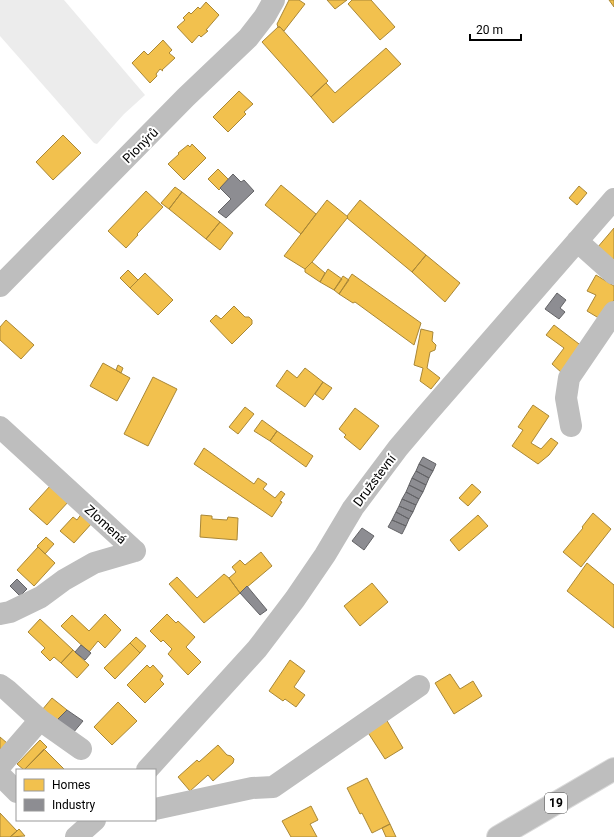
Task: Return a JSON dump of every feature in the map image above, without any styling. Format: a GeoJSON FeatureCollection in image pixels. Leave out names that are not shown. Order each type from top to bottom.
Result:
{"type":"FeatureCollection","features":[{"type":"Feature","properties":{"kind":"street","name":"Pionýrů"},"geometry":{"type":"LineString","coordinates":[[0,286],[186,98],[248,38],[274,0]]}},
{"type":"Feature","properties":{"kind":"street","name":"Družstevní"},"geometry":{"type":"LineString","coordinates":[[148,769],[257,649],[295,599],[325,555],[353,508],[398,448],[614,199]]}},
{"type":"Feature","properties":{"kind":"street"},"geometry":{"type":"LineString","coordinates":[[577,241],[614,274]]}},
{"type":"Feature","properties":{"kind":"street"},"geometry":{"type":"LineString","coordinates":[[571,426],[566,398],[569,378],[614,312]]}},
{"type":"Feature","properties":{"kind":"street","name":"Zlomená"},"geometry":{"type":"LineString","coordinates":[[0,427],[135,551],[94,563],[64,580],[41,597],[10,612],[0,614]]}},
{"type":"Feature","properties":{"kind":"street"},"geometry":{"type":"LineString","coordinates":[[0,685],[8,690],[40,720],[81,749]]}},
{"type":"Feature","properties":{"kind":"street"},"geometry":{"type":"LineString","coordinates":[[156,809],[252,788],[273,787],[419,686]]}},
{"type":"Feature","properties":{"kind":"street"},"geometry":{"type":"LineString","coordinates":[[0,766],[40,720]]}},
{"type":"Feature","properties":{"kind":"street","name":"19"},"geometry":{"type":"LineString","coordinates":[[498,837],[614,769]]}},
{"type":"Feature","properties":{"kind":"street"},"geometry":{"type":"LineString","coordinates":[[0,775],[16,791]]}},
{"type":"Feature","properties":{"kind":"street"},"geometry":{"type":"LineString","coordinates":[[76,837],[94,821]]}},
{"type":"Feature","properties":{"kind":"shaded area"},"geometry":{"type":"Polygon","coordinates":[[[0,0],[64,0],[145,95],[124,114],[97,144],[94,143],[0,36],[0,0]]]}},
{"type":"Feature","properties":{"kind":"building: Homes"},"geometry":{"type":"Polygon","coordinates":[[[289,0],[299,0],[305,4],[284,31],[278,27],[277,24],[289,0]]]}},
{"type":"Feature","properties":{"kind":"building: Homes"},"geometry":{"type":"Polygon","coordinates":[[[327,0],[347,0],[335,9],[327,0]]]}},
{"type":"Feature","properties":{"kind":"building: Homes"},"geometry":{"type":"Polygon","coordinates":[[[352,0],[371,0],[395,27],[380,40],[348,4],[352,0]]]}},
{"type":"Feature","properties":{"kind":"building: Homes"},"geometry":{"type":"Polygon","coordinates":[[[609,0],[614,0],[614,7],[609,0]]]}},
{"type":"Feature","properties":{"kind":"building: Homes"},"geometry":{"type":"Polygon","coordinates":[[[206,2],[219,15],[206,30],[208,31],[201,37],[199,35],[192,43],[177,27],[185,20],[183,18],[189,12],[191,14],[198,7],[200,9],[206,2]]]}},
{"type":"Feature","properties":{"kind":"building: Homes"},"geometry":{"type":"Polygon","coordinates":[[[278,27],[280,27],[328,81],[311,97],[262,42],[278,27]]]}},
{"type":"Feature","properties":{"kind":"building: Homes"},"geometry":{"type":"Polygon","coordinates":[[[163,40],[172,50],[169,53],[175,58],[162,70],[163,71],[160,69],[156,74],[157,76],[150,83],[132,63],[144,51],[148,55],[163,40]]]}},
{"type":"Feature","properties":{"kind":"building: Homes"},"geometry":{"type":"Polygon","coordinates":[[[386,48],[401,64],[333,123],[311,97],[326,83],[335,93],[386,48]]]}},
{"type":"Feature","properties":{"kind":"building: Homes"},"geometry":{"type":"Polygon","coordinates":[[[239,91],[253,104],[244,112],[246,114],[228,132],[213,117],[239,91]]]}},
{"type":"Feature","properties":{"kind":"building: Homes"},"geometry":{"type":"Polygon","coordinates":[[[63,135],[81,153],[53,180],[36,162],[63,135]]]}},
{"type":"Feature","properties":{"kind":"building: Homes"},"geometry":{"type":"Polygon","coordinates":[[[192,144],[206,158],[184,180],[168,164],[179,154],[178,153],[188,145],[190,147],[192,144]]]}},
{"type":"Feature","properties":{"kind":"building: Homes"},"geometry":{"type":"Polygon","coordinates":[[[218,169],[229,180],[219,190],[208,179],[218,169]]]}},
{"type":"Feature","properties":{"kind":"building: Homes"},"geometry":{"type":"Polygon","coordinates":[[[281,185],[316,214],[301,234],[265,205],[281,185]]]}},
{"type":"Feature","properties":{"kind":"building: Homes"},"geometry":{"type":"Polygon","coordinates":[[[579,186],[587,193],[577,205],[569,198],[579,186]]]}},
{"type":"Feature","properties":{"kind":"building: Homes"},"geometry":{"type":"Polygon","coordinates":[[[175,187],[182,192],[169,209],[161,203],[175,187]]]}},
{"type":"Feature","properties":{"kind":"building: Homes"},"geometry":{"type":"Polygon","coordinates":[[[146,191],[163,207],[137,234],[138,235],[126,248],[108,231],[146,191]]]}},
{"type":"Feature","properties":{"kind":"building: Homes"},"geometry":{"type":"Polygon","coordinates":[[[182,192],[220,222],[206,239],[169,209],[182,192]]]}},
{"type":"Feature","properties":{"kind":"building: Homes"},"geometry":{"type":"Polygon","coordinates":[[[327,200],[348,217],[305,269],[284,256],[327,200]]]}},
{"type":"Feature","properties":{"kind":"building: Homes"},"geometry":{"type":"Polygon","coordinates":[[[360,200],[426,255],[412,272],[347,218],[360,200]]]}},
{"type":"Feature","properties":{"kind":"building: Homes"},"geometry":{"type":"Polygon","coordinates":[[[220,222],[233,233],[220,250],[206,239],[220,222]]]}},
{"type":"Feature","properties":{"kind":"building: Homes"},"geometry":{"type":"Polygon","coordinates":[[[614,228],[614,263],[597,248],[614,228]]]}},
{"type":"Feature","properties":{"kind":"building: Homes"},"geometry":{"type":"Polygon","coordinates":[[[426,255],[460,283],[445,302],[412,272],[426,255]]]}},
{"type":"Feature","properties":{"kind":"building: Homes"},"geometry":{"type":"Polygon","coordinates":[[[312,262],[325,273],[320,282],[305,272],[305,269],[312,262]]]}},
{"type":"Feature","properties":{"kind":"building: Homes"},"geometry":{"type":"Polygon","coordinates":[[[328,269],[342,279],[334,290],[320,282],[328,269]]]}},
{"type":"Feature","properties":{"kind":"building: Homes"},"geometry":{"type":"Polygon","coordinates":[[[128,270],[138,280],[130,288],[120,278],[128,270]]]}},
{"type":"Feature","properties":{"kind":"building: Homes"},"geometry":{"type":"Polygon","coordinates":[[[145,273],[173,300],[158,315],[130,288],[145,273]]]}},
{"type":"Feature","properties":{"kind":"building: Homes"},"geometry":{"type":"Polygon","coordinates":[[[352,274],[421,323],[414,345],[355,302],[353,303],[339,294],[352,274]]]}},
{"type":"Feature","properties":{"kind":"building: Homes"},"geometry":{"type":"Polygon","coordinates":[[[596,275],[614,286],[614,300],[602,320],[587,311],[596,295],[587,291],[596,275]]]}},
{"type":"Feature","properties":{"kind":"building: Homes"},"geometry":{"type":"Polygon","coordinates":[[[343,276],[349,280],[339,294],[334,290],[343,276]]]}},
{"type":"Feature","properties":{"kind":"building: Homes"},"geometry":{"type":"Polygon","coordinates":[[[234,306],[245,317],[249,317],[252,320],[252,324],[232,344],[210,321],[216,315],[221,319],[234,306]]]}},
{"type":"Feature","properties":{"kind":"building: Homes"},"geometry":{"type":"Polygon","coordinates":[[[6,320],[34,345],[21,359],[0,340],[0,327],[6,320]]]}},
{"type":"Feature","properties":{"kind":"building: Homes"},"geometry":{"type":"Polygon","coordinates":[[[554,325],[583,347],[562,373],[552,364],[564,348],[546,335],[554,325]]]}},
{"type":"Feature","properties":{"kind":"building: Homes"},"geometry":{"type":"Polygon","coordinates":[[[421,329],[433,332],[432,341],[436,345],[435,350],[430,352],[427,368],[440,378],[431,389],[420,381],[423,368],[414,365],[421,329]]]}},
{"type":"Feature","properties":{"kind":"building: Homes"},"geometry":{"type":"Polygon","coordinates":[[[103,363],[130,378],[117,401],[90,386],[103,363]]]}},
{"type":"Feature","properties":{"kind":"building: Homes"},"geometry":{"type":"Polygon","coordinates":[[[118,365],[123,368],[121,373],[116,370],[118,365]]]}},
{"type":"Feature","properties":{"kind":"building: Homes"},"geometry":{"type":"Polygon","coordinates":[[[305,368],[323,382],[305,407],[276,386],[287,370],[297,378],[305,368]]]}},
{"type":"Feature","properties":{"kind":"building: Homes"},"geometry":{"type":"Polygon","coordinates":[[[153,377],[177,389],[148,446],[124,434],[153,377]]]}},
{"type":"Feature","properties":{"kind":"building: Homes"},"geometry":{"type":"Polygon","coordinates":[[[323,382],[332,388],[323,400],[315,394],[323,382]]]}},
{"type":"Feature","properties":{"kind":"building: Homes"},"geometry":{"type":"Polygon","coordinates":[[[533,405],[549,416],[531,443],[541,449],[551,438],[558,443],[549,455],[538,464],[512,446],[523,430],[518,427],[533,405]]]}},
{"type":"Feature","properties":{"kind":"building: Homes"},"geometry":{"type":"Polygon","coordinates":[[[245,407],[254,414],[238,434],[229,427],[245,407]]]}},
{"type":"Feature","properties":{"kind":"building: Homes"},"geometry":{"type":"Polygon","coordinates":[[[355,408],[379,426],[360,450],[344,437],[346,435],[339,429],[355,408]]]}},
{"type":"Feature","properties":{"kind":"building: Homes"},"geometry":{"type":"Polygon","coordinates":[[[262,420],[277,431],[270,441],[254,431],[262,420]]]}},
{"type":"Feature","properties":{"kind":"building: Homes"},"geometry":{"type":"Polygon","coordinates":[[[277,431],[313,456],[306,467],[270,441],[277,431]]]}},
{"type":"Feature","properties":{"kind":"building: Homes"},"geometry":{"type":"Polygon","coordinates":[[[204,448],[254,484],[258,478],[267,484],[263,489],[275,498],[281,491],[285,494],[280,501],[282,502],[272,517],[194,464],[204,448]]]}},
{"type":"Feature","properties":{"kind":"building: Homes"},"geometry":{"type":"Polygon","coordinates":[[[472,484],[481,492],[468,506],[459,498],[472,484]]]}},
{"type":"Feature","properties":{"kind":"building: Homes"},"geometry":{"type":"Polygon","coordinates":[[[51,485],[69,501],[47,525],[29,509],[51,485]]]}},
{"type":"Feature","properties":{"kind":"building: Homes"},"geometry":{"type":"Polygon","coordinates":[[[82,513],[92,523],[74,543],[60,531],[73,517],[77,520],[82,513]]]}},
{"type":"Feature","properties":{"kind":"building: Homes"},"geometry":{"type":"Polygon","coordinates":[[[593,513],[611,529],[581,567],[563,552],[583,528],[582,527],[593,513]]]}},
{"type":"Feature","properties":{"kind":"building: Homes"},"geometry":{"type":"Polygon","coordinates":[[[201,515],[212,516],[212,519],[227,520],[228,517],[238,518],[237,540],[200,537],[201,515]]]}},
{"type":"Feature","properties":{"kind":"building: Homes"},"geometry":{"type":"Polygon","coordinates":[[[478,515],[488,526],[459,551],[450,540],[478,515]]]}},
{"type":"Feature","properties":{"kind":"building: Homes"},"geometry":{"type":"Polygon","coordinates":[[[46,537],[54,544],[45,554],[37,546],[46,537]]]}},
{"type":"Feature","properties":{"kind":"building: Homes"},"geometry":{"type":"Polygon","coordinates":[[[38,547],[55,563],[34,586],[17,570],[38,547]]]}},
{"type":"Feature","properties":{"kind":"building: Homes"},"geometry":{"type":"Polygon","coordinates":[[[261,552],[272,566],[240,593],[229,578],[236,572],[232,567],[240,560],[245,565],[261,552]]]}},
{"type":"Feature","properties":{"kind":"building: Homes"},"geometry":{"type":"Polygon","coordinates":[[[587,563],[614,585],[614,628],[567,591],[587,563]]]}},
{"type":"Feature","properties":{"kind":"building: Homes"},"geometry":{"type":"Polygon","coordinates":[[[224,574],[229,578],[240,593],[204,623],[169,584],[177,577],[197,598],[224,574]]]}},
{"type":"Feature","properties":{"kind":"building: Homes"},"geometry":{"type":"Polygon","coordinates":[[[372,583],[388,602],[360,626],[344,606],[372,583]]]}},
{"type":"Feature","properties":{"kind":"building: Homes"},"geometry":{"type":"Polygon","coordinates":[[[105,614],[121,630],[105,648],[98,641],[89,652],[61,626],[72,615],[89,631],[105,614]]]}},
{"type":"Feature","properties":{"kind":"building: Homes"},"geometry":{"type":"Polygon","coordinates":[[[167,614],[176,623],[178,621],[195,637],[186,647],[201,662],[188,675],[168,654],[172,649],[163,640],[161,642],[150,631],[167,614]]]}},
{"type":"Feature","properties":{"kind":"building: Homes"},"geometry":{"type":"Polygon","coordinates":[[[40,619],[73,650],[61,663],[54,657],[50,661],[41,652],[45,648],[28,632],[40,619]]]}},
{"type":"Feature","properties":{"kind":"building: Homes"},"geometry":{"type":"Polygon","coordinates":[[[136,637],[146,646],[140,653],[130,643],[136,637]]]}},
{"type":"Feature","properties":{"kind":"building: Homes"},"geometry":{"type":"Polygon","coordinates":[[[130,643],[140,653],[115,679],[104,668],[130,643]]]}},
{"type":"Feature","properties":{"kind":"building: Homes"},"geometry":{"type":"Polygon","coordinates":[[[73,650],[89,665],[77,678],[61,663],[73,650]]]}},
{"type":"Feature","properties":{"kind":"building: Homes"},"geometry":{"type":"Polygon","coordinates":[[[290,660],[305,671],[294,687],[305,695],[296,707],[285,699],[283,701],[269,691],[290,660]]]}},
{"type":"Feature","properties":{"kind":"building: Homes"},"geometry":{"type":"Polygon","coordinates":[[[147,665],[150,668],[153,665],[163,676],[160,680],[164,684],[145,703],[127,685],[147,665]]]}},
{"type":"Feature","properties":{"kind":"building: Homes"},"geometry":{"type":"Polygon","coordinates":[[[450,674],[460,689],[473,681],[482,696],[454,714],[435,683],[450,674]]]}},
{"type":"Feature","properties":{"kind":"building: Homes"},"geometry":{"type":"Polygon","coordinates":[[[52,698],[67,710],[57,720],[42,710],[52,698]]]}},
{"type":"Feature","properties":{"kind":"building: Homes"},"geometry":{"type":"Polygon","coordinates":[[[118,702],[137,721],[112,745],[94,727],[118,702]]]}},
{"type":"Feature","properties":{"kind":"building: Homes"},"geometry":{"type":"Polygon","coordinates":[[[386,719],[403,748],[385,759],[367,731],[386,719]]]}},
{"type":"Feature","properties":{"kind":"building: Homes"},"geometry":{"type":"Polygon","coordinates":[[[0,737],[7,743],[0,752],[0,737]]]}},
{"type":"Feature","properties":{"kind":"building: Homes"},"geometry":{"type":"Polygon","coordinates":[[[40,740],[47,747],[25,769],[17,764],[40,740]]]}},
{"type":"Feature","properties":{"kind":"building: Homes"},"geometry":{"type":"Polygon","coordinates":[[[218,745],[227,755],[234,759],[233,763],[213,781],[208,775],[190,791],[178,777],[197,760],[199,762],[218,745]]]}},
{"type":"Feature","properties":{"kind":"building: Homes"},"geometry":{"type":"Polygon","coordinates":[[[44,749],[64,769],[25,769],[44,749]]]}},
{"type":"Feature","properties":{"kind":"building: Homes"},"geometry":{"type":"Polygon","coordinates":[[[367,778],[390,824],[372,833],[362,813],[360,814],[347,788],[367,778]]]}},
{"type":"Feature","properties":{"kind":"building: Homes"},"geometry":{"type":"Polygon","coordinates":[[[311,806],[318,820],[310,824],[317,837],[291,837],[282,821],[311,806]]]}},
{"type":"Feature","properties":{"kind":"building: Homes"},"geometry":{"type":"Polygon","coordinates":[[[0,813],[17,831],[10,837],[0,837],[0,813]]]}},
{"type":"Feature","properties":{"kind":"building: Homes"},"geometry":{"type":"Polygon","coordinates":[[[390,824],[396,837],[386,837],[382,828],[390,824]]]}},
{"type":"Feature","properties":{"kind":"building: Homes"},"geometry":{"type":"Polygon","coordinates":[[[19,829],[25,836],[10,837],[17,831],[19,829]]]}},
{"type":"Feature","properties":{"kind":"building: Industry"},"geometry":{"type":"Polygon","coordinates":[[[233,174],[241,182],[244,180],[254,191],[226,218],[218,212],[231,199],[220,188],[233,174]]]}},
{"type":"Feature","properties":{"kind":"building: Industry"},"geometry":{"type":"Polygon","coordinates":[[[557,293],[566,300],[560,308],[565,312],[559,319],[545,309],[557,293]]]}},
{"type":"Feature","properties":{"kind":"building: Industry"},"geometry":{"type":"Polygon","coordinates":[[[423,457],[436,464],[433,471],[419,464],[423,457]]]}},
{"type":"Feature","properties":{"kind":"building: Industry"},"geometry":{"type":"Polygon","coordinates":[[[419,464],[433,471],[429,478],[416,471],[419,464]]]}},
{"type":"Feature","properties":{"kind":"building: Industry"},"geometry":{"type":"Polygon","coordinates":[[[416,471],[429,478],[426,485],[412,478],[416,471]]]}},
{"type":"Feature","properties":{"kind":"building: Industry"},"geometry":{"type":"Polygon","coordinates":[[[412,478],[426,485],[423,492],[409,485],[412,478]]]}},
{"type":"Feature","properties":{"kind":"building: Industry"},"geometry":{"type":"Polygon","coordinates":[[[409,485],[423,492],[419,499],[406,492],[409,485]]]}},
{"type":"Feature","properties":{"kind":"building: Industry"},"geometry":{"type":"Polygon","coordinates":[[[406,492],[419,499],[416,505],[402,499],[406,492]]]}},
{"type":"Feature","properties":{"kind":"building: Industry"},"geometry":{"type":"Polygon","coordinates":[[[402,499],[416,505],[413,512],[399,506],[402,499]]]}},
{"type":"Feature","properties":{"kind":"building: Industry"},"geometry":{"type":"Polygon","coordinates":[[[399,506],[413,512],[409,519],[396,512],[399,506]]]}},
{"type":"Feature","properties":{"kind":"building: Industry"},"geometry":{"type":"Polygon","coordinates":[[[396,512],[409,519],[406,526],[392,520],[396,512]]]}},
{"type":"Feature","properties":{"kind":"building: Industry"},"geometry":{"type":"Polygon","coordinates":[[[392,520],[406,526],[402,534],[388,527],[392,520]]]}},
{"type":"Feature","properties":{"kind":"building: Industry"},"geometry":{"type":"Polygon","coordinates":[[[362,528],[374,536],[364,550],[352,541],[362,528]]]}},
{"type":"Feature","properties":{"kind":"building: Industry"},"geometry":{"type":"Polygon","coordinates":[[[17,579],[27,589],[20,596],[10,586],[17,579]]]}},
{"type":"Feature","properties":{"kind":"building: Industry"},"geometry":{"type":"Polygon","coordinates":[[[247,586],[267,610],[260,615],[240,593],[247,586]]]}},
{"type":"Feature","properties":{"kind":"building: Industry"},"geometry":{"type":"Polygon","coordinates":[[[81,645],[91,653],[85,660],[75,652],[81,645]]]}},
{"type":"Feature","properties":{"kind":"building: Industry"},"geometry":{"type":"Polygon","coordinates":[[[67,710],[83,721],[73,733],[57,720],[67,710]]]}}]}
